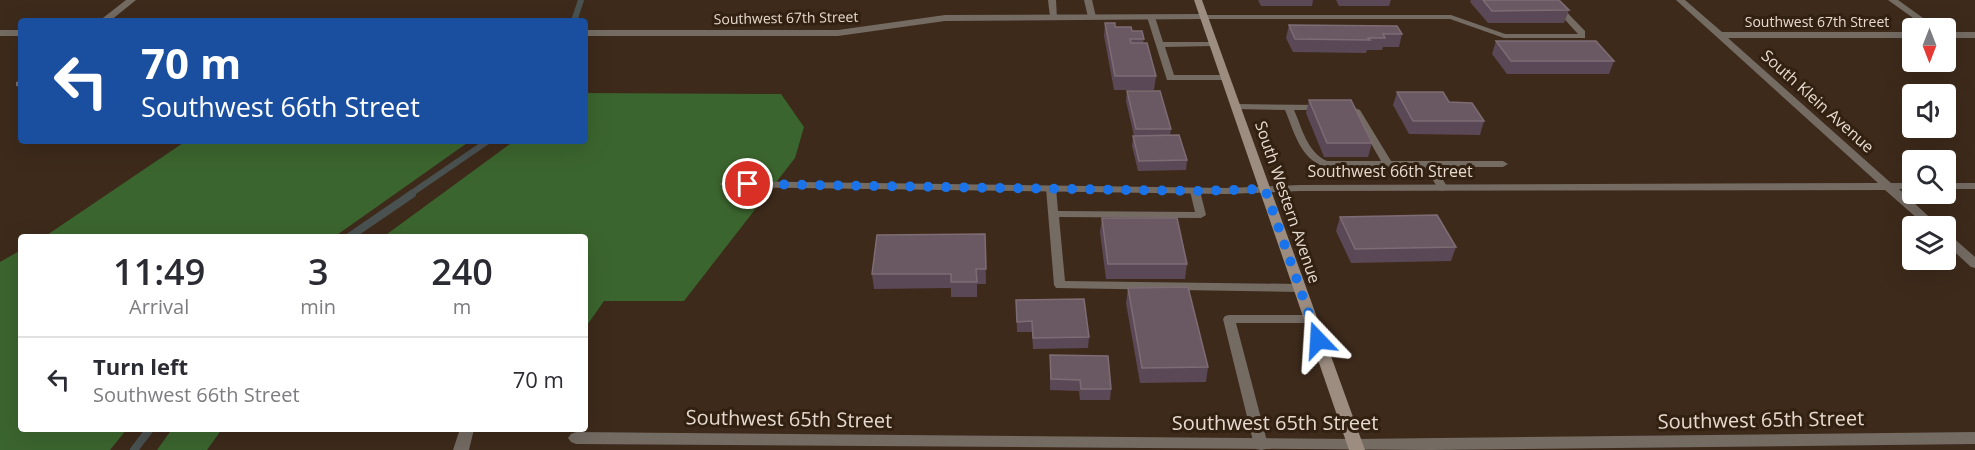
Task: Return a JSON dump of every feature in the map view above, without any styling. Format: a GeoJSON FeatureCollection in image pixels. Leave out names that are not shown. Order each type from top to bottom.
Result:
{"type":"FeatureCollection","features":[{"type":"Feature","properties":{"kind":"main road","name":"South Western Avenue"},"geometry":{"type":"LineString","coordinates":[[1198,0],[1356,448]]}},
{"type":"Feature","properties":{"kind":"street"},"geometry":{"type":"LineString","coordinates":[[108,18],[132,0]]}},
{"type":"Feature","properties":{"kind":"street","name":"South Klein Avenue"},"geometry":{"type":"LineString","coordinates":[[1680,0],[1922,216]]}},
{"type":"Feature","properties":{"kind":"street"},"geometry":{"type":"LineString","coordinates":[[1892,0],[1918,18]]}},
{"type":"Feature","properties":{"kind":"street","name":"Southwest 67th Street"},"geometry":{"type":"LineString","coordinates":[[588,33],[838,33],[945,18],[1204,17]]}},
{"type":"Feature","properties":{"kind":"street"},"geometry":{"type":"LineString","coordinates":[[0,33],[18,33]]}},
{"type":"Feature","properties":{"kind":"street"},"geometry":{"type":"LineString","coordinates":[[1956,34],[1975,35]]}},
{"type":"Feature","properties":{"kind":"street","name":"Southwest 67th Street"},"geometry":{"type":"LineString","coordinates":[[1721,36],[1902,35]]}},
{"type":"Feature","properties":{"kind":"street","name":"Southwest 66th Street"},"geometry":{"type":"LineString","coordinates":[[725,184],[1195,191],[1902,186]]}},
{"type":"Feature","properties":{"kind":"street"},"geometry":{"type":"LineString","coordinates":[[1956,186],[1975,186]]}},
{"type":"Feature","properties":{"kind":"street"},"geometry":{"type":"LineString","coordinates":[[1956,247],[1975,264]]}},
{"type":"Feature","properties":{"kind":"street"},"geometry":{"type":"LineString","coordinates":[[461,450],[466,432]]}},
{"type":"Feature","properties":{"kind":"street","name":"Southwest 65th Street"},"geometry":{"type":"LineString","coordinates":[[576,438],[879,446],[1261,445],[1356,448],[1975,438]]}},
{"type":"Feature","properties":{"kind":"lane"},"geometry":{"type":"LineString","coordinates":[[1052,0],[1054,17]]}},
{"type":"Feature","properties":{"kind":"lane"},"geometry":{"type":"LineString","coordinates":[[1088,0],[1092,17]]}},
{"type":"Feature","properties":{"kind":"lane"},"geometry":{"type":"LineString","coordinates":[[1204,17],[1451,17],[1504,36],[1582,36],[1582,33],[1551,0]]}},
{"type":"Feature","properties":{"kind":"lane"},"geometry":{"type":"LineString","coordinates":[[1151,17],[1170,78],[1225,78]]}},
{"type":"Feature","properties":{"kind":"lane"},"geometry":{"type":"LineString","coordinates":[[1160,45],[1214,44]]}},
{"type":"Feature","properties":{"kind":"lane"},"geometry":{"type":"LineString","coordinates":[[1236,107],[1342,106],[1358,112],[1388,164]]}},
{"type":"Feature","properties":{"kind":"lane"},"geometry":{"type":"LineString","coordinates":[[1288,107],[1309,153],[1318,162],[1503,164]]}},
{"type":"Feature","properties":{"kind":"lane"},"geometry":{"type":"LineString","coordinates":[[1428,164],[1443,188]]}},
{"type":"Feature","properties":{"kind":"lane"},"geometry":{"type":"LineString","coordinates":[[1051,188],[1060,285],[1300,288]]}},
{"type":"Feature","properties":{"kind":"lane"},"geometry":{"type":"LineString","coordinates":[[1053,214],[1201,214],[1195,191]]}},
{"type":"Feature","properties":{"kind":"lane"},"geometry":{"type":"LineString","coordinates":[[1261,445],[1229,319],[1311,319]]}},
{"type":"Feature","properties":{"kind":"green space"},"geometry":{"type":"Polygon","coordinates":[[[588,93],[781,94],[804,127],[795,158],[684,301],[604,301],[588,324],[588,234],[387,234],[510,144],[588,144],[588,93]]]}},
{"type":"Feature","properties":{"kind":"green space"},"geometry":{"type":"Polygon","coordinates":[[[182,144],[466,144],[338,234],[48,234],[182,144]]]}},
{"type":"Feature","properties":{"kind":"green space"},"geometry":{"type":"Polygon","coordinates":[[[18,252],[18,432],[125,432],[110,450],[0,450],[0,262],[18,252]]]}},
{"type":"Feature","properties":{"kind":"green space"},"geometry":{"type":"Polygon","coordinates":[[[170,432],[220,432],[207,450],[157,450],[170,432]]]}},
{"type":"Feature","properties":{"kind":"building"},"geometry":{"type":"Polygon","coordinates":[[[1483,0],[1559,0],[1569,10],[1492,11],[1483,0]]]}},
{"type":"Feature","properties":{"kind":"building"},"geometry":{"type":"Polygon","coordinates":[[[1105,23],[1115,23],[1115,27],[1131,27],[1132,31],[1142,31],[1144,39],[1130,39],[1131,43],[1147,43],[1156,76],[1115,76],[1105,23]]]}},
{"type":"Feature","properties":{"kind":"building"},"geometry":{"type":"Polygon","coordinates":[[[1289,25],[1397,26],[1402,34],[1383,34],[1385,38],[1368,38],[1370,40],[1295,39],[1289,25]]]}},
{"type":"Feature","properties":{"kind":"building"},"geometry":{"type":"Polygon","coordinates":[[[1496,41],[1596,41],[1614,61],[1511,61],[1496,41]]]}},
{"type":"Feature","properties":{"kind":"building"},"geometry":{"type":"Polygon","coordinates":[[[1127,91],[1160,91],[1171,129],[1136,129],[1127,91]]]}},
{"type":"Feature","properties":{"kind":"building"},"geometry":{"type":"Polygon","coordinates":[[[1397,92],[1443,92],[1449,102],[1472,103],[1484,121],[1413,121],[1397,92]]]}},
{"type":"Feature","properties":{"kind":"building"},"geometry":{"type":"Polygon","coordinates":[[[1309,100],[1351,100],[1372,143],[1327,143],[1309,100]]]}},
{"type":"Feature","properties":{"kind":"building"},"geometry":{"type":"Polygon","coordinates":[[[1179,135],[1187,160],[1139,161],[1133,136],[1179,135]]]}},
{"type":"Feature","properties":{"kind":"building"},"geometry":{"type":"Polygon","coordinates":[[[1437,215],[1456,247],[1355,249],[1340,217],[1437,215]]]}},
{"type":"Feature","properties":{"kind":"building"},"geometry":{"type":"Polygon","coordinates":[[[1102,218],[1177,218],[1187,264],[1108,264],[1102,218]]]}},
{"type":"Feature","properties":{"kind":"building"},"geometry":{"type":"Polygon","coordinates":[[[985,234],[986,269],[976,269],[977,282],[951,282],[951,274],[872,274],[877,235],[985,234]]]}},
{"type":"Feature","properties":{"kind":"building"},"geometry":{"type":"Polygon","coordinates":[[[1188,287],[1208,367],[1142,368],[1128,288],[1188,287]]]}},
{"type":"Feature","properties":{"kind":"building"},"geometry":{"type":"Polygon","coordinates":[[[1084,299],[1089,337],[1033,338],[1032,321],[1017,322],[1016,300],[1084,299]]]}},
{"type":"Feature","properties":{"kind":"building"},"geometry":{"type":"Polygon","coordinates":[[[1050,355],[1108,356],[1111,389],[1081,389],[1080,380],[1051,379],[1050,355]]]}},
{"type":"Feature","properties":{"kind":"waterway"},"geometry":{"type":"LineString","coordinates":[[575,18],[581,0]]}},
{"type":"Feature","properties":{"kind":"waterway"},"geometry":{"type":"LineString","coordinates":[[409,195],[484,144]]}},
{"type":"Feature","properties":{"kind":"waterway"},"geometry":{"type":"LineString","coordinates":[[353,234],[412,194]]}},
{"type":"Feature","properties":{"kind":"waterway"},"geometry":{"type":"LineString","coordinates":[[134,450],[148,432]]}},
{"type":"Feature","properties":{"kind":"route"},"geometry":{"type":"LineString","coordinates":[[748,184],[1195,191],[1265,189],[1318,340]]}}]}
